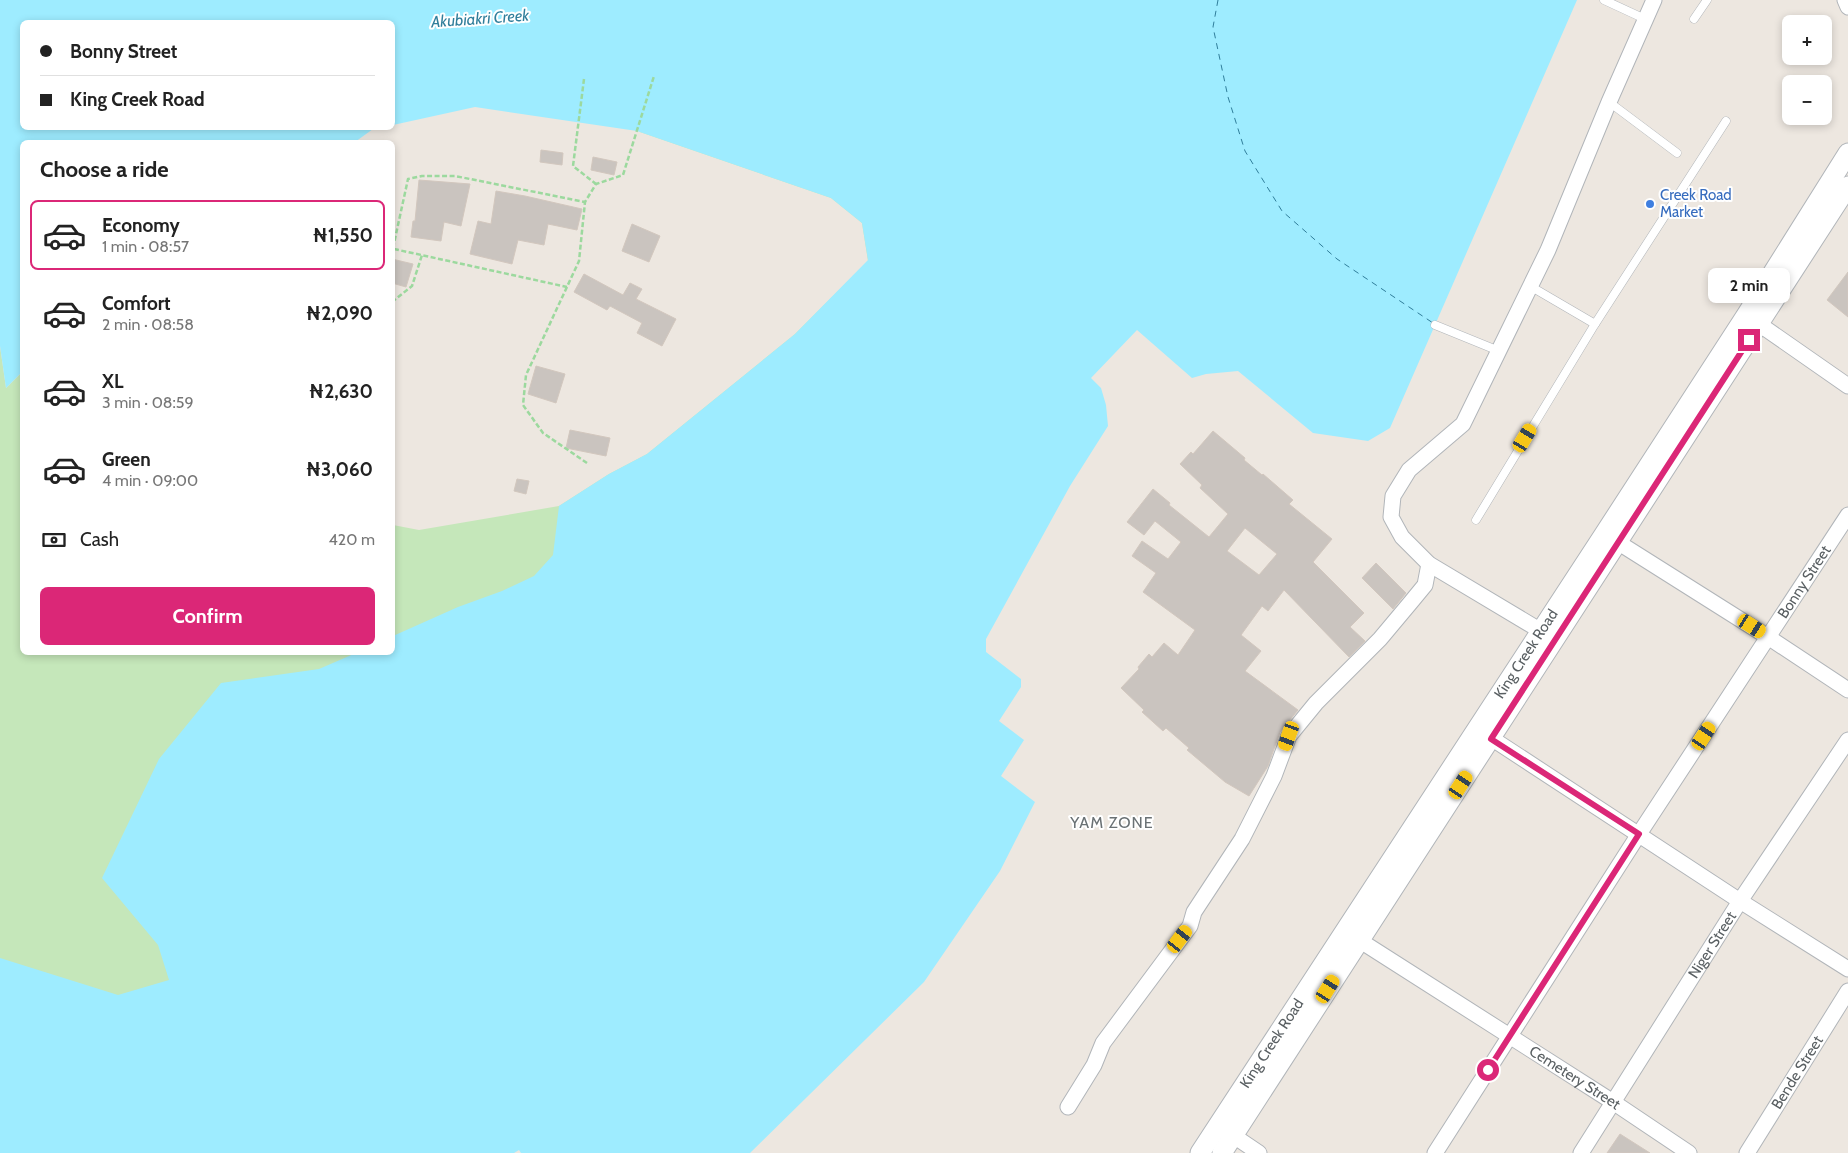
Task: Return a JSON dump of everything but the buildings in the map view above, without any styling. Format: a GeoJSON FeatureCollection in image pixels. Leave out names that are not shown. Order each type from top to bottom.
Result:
{"type":"FeatureCollection","features":[{"type":"Feature","properties":{"kind":"street"},"geometry":{"type":"LineString","coordinates":[[1541,631],[1429,564],[1402,537],[1392,517],[1393,496],[1409,470],[1463,424],[1548,250],[1609,102],[1654,0]]}},
{"type":"Feature","properties":{"kind":"street"},"geometry":{"type":"LineString","coordinates":[[1845,0],[1848,7]]}},
{"type":"Feature","properties":{"kind":"street","name":"King Creek Road"},"geometry":{"type":"LineString","coordinates":[[1222,1153],[1359,940],[1484,734],[1541,631],[1747,314],[1848,153]]}},
{"type":"Feature","properties":{"kind":"street","name":"King Creek Road"},"geometry":{"type":"LineString","coordinates":[[1200,1153],[1484,734],[1618,543],[1848,186]]}},
{"type":"Feature","properties":{"kind":"street"},"geometry":{"type":"LineString","coordinates":[[1760,324],[1848,386]]}},
{"type":"Feature","properties":{"kind":"street","name":"Bonny Street"},"geometry":{"type":"LineString","coordinates":[[1435,1153],[1639,834],[1848,515]]}},
{"type":"Feature","properties":{"kind":"street"},"geometry":{"type":"LineString","coordinates":[[1618,543],[1768,637],[1848,690]]}},
{"type":"Feature","properties":{"kind":"street"},"geometry":{"type":"LineString","coordinates":[[1068,1107],[1094,1065],[1103,1042],[1190,926],[1194,912],[1242,839],[1274,776],[1289,736],[1316,703],[1380,639],[1412,602],[1425,585],[1429,564]]}},
{"type":"Feature","properties":{"kind":"street"},"geometry":{"type":"LineString","coordinates":[[1484,734],[1848,969]]}},
{"type":"Feature","properties":{"kind":"street","name":"Niger Street"},"geometry":{"type":"LineString","coordinates":[[1581,1153],[1740,901],[1848,740]]}},
{"type":"Feature","properties":{"kind":"street","name":"Cemetery Street"},"geometry":{"type":"LineString","coordinates":[[1359,940],[1613,1102],[1689,1153]]}},
{"type":"Feature","properties":{"kind":"street","name":"Bende Street"},"geometry":{"type":"LineString","coordinates":[[1747,1153],[1848,991]]}},
{"type":"Feature","properties":{"kind":"street"},"geometry":{"type":"LineString","coordinates":[[1218,1126],[1259,1153]]}},
{"type":"Feature","properties":{"kind":"lane"},"geometry":{"type":"LineString","coordinates":[[1604,0],[1645,19]]}},
{"type":"Feature","properties":{"kind":"lane"},"geometry":{"type":"LineString","coordinates":[[1694,18],[1707,0]]}},
{"type":"Feature","properties":{"kind":"lane"},"geometry":{"type":"LineString","coordinates":[[1609,102],[1677,153]]}},
{"type":"Feature","properties":{"kind":"lane"},"geometry":{"type":"LineString","coordinates":[[1476,520],[1595,324],[1726,121]]}},
{"type":"Feature","properties":{"kind":"lane"},"geometry":{"type":"LineString","coordinates":[[1530,286],[1595,324]]}},
{"type":"Feature","properties":{"kind":"lane"},"geometry":{"type":"LineString","coordinates":[[1435,325],[1498,351]]}},
{"type":"Feature","properties":{"kind":"path"},"geometry":{"type":"LineString","coordinates":[[587,464],[543,433],[522,405],[526,375],[579,262],[585,202],[596,184],[623,175],[654,76]]}},
{"type":"Feature","properties":{"kind":"path"},"geometry":{"type":"LineString","coordinates":[[584,79],[573,166],[596,184]]}},
{"type":"Feature","properties":{"kind":"path"},"geometry":{"type":"LineString","coordinates":[[395,239],[408,179],[422,176],[455,176],[585,202]]}},
{"type":"Feature","properties":{"kind":"path"},"geometry":{"type":"LineString","coordinates":[[395,248],[567,287]]}},
{"type":"Feature","properties":{"kind":"path"},"geometry":{"type":"LineString","coordinates":[[395,300],[412,286],[422,255]]}},
{"type":"Feature","properties":{"kind":"green space"},"geometry":{"type":"Polygon","coordinates":[[[637,131],[949,191],[0,1153],[0,346],[6,388],[20,374],[20,655],[395,655],[395,525],[419,530],[559,506],[609,474],[647,454],[795,334],[868,261],[862,223],[831,198],[637,131]]]}},
{"type":"Feature","properties":{"kind":"water","name":"Akubiakri Creek"},"geometry":{"type":"Polygon","coordinates":[[[0,0],[1577,0],[1390,428],[1368,441],[1313,433],[1238,371],[1206,374],[1192,378],[1137,330],[1091,378],[1101,388],[1106,405],[1108,426],[1070,486],[986,639],[986,652],[1021,679],[1021,687],[999,721],[1024,740],[1001,776],[1035,802],[1000,871],[924,982],[750,1153],[521,1153],[519,1150],[514,1153],[0,1153],[0,958],[118,995],[169,980],[158,945],[102,878],[159,759],[221,683],[319,669],[351,655],[395,655],[395,635],[534,576],[553,555],[559,506],[609,474],[647,454],[795,334],[868,260],[862,223],[831,198],[637,131],[475,107],[395,125],[395,20],[20,20],[20,130],[372,130],[358,140],[20,140],[20,374],[6,388],[0,346],[0,0]]]}},
{"type":"Feature","properties":{"kind":"ferry route"},"geometry":{"type":"LineString","coordinates":[[1218,0],[1213,27],[1228,97],[1245,151],[1282,211],[1337,259],[1433,323]]}},
{"type":"Feature","properties":{"kind":"place","name":"Creek Road Market"},"geometry":{"type":"Point","coordinates":[1650,204]}},
{"type":"Feature","properties":{"kind":"district","name":"YAM ZONE"},"geometry":{"type":"Point","coordinates":[1112,822]}},
{"type":"Feature","properties":{"kind":"route"},"geometry":{"type":"LineString","coordinates":[[1488,1070],[1639,834],[1491,739],[1749,340]]}}]}
